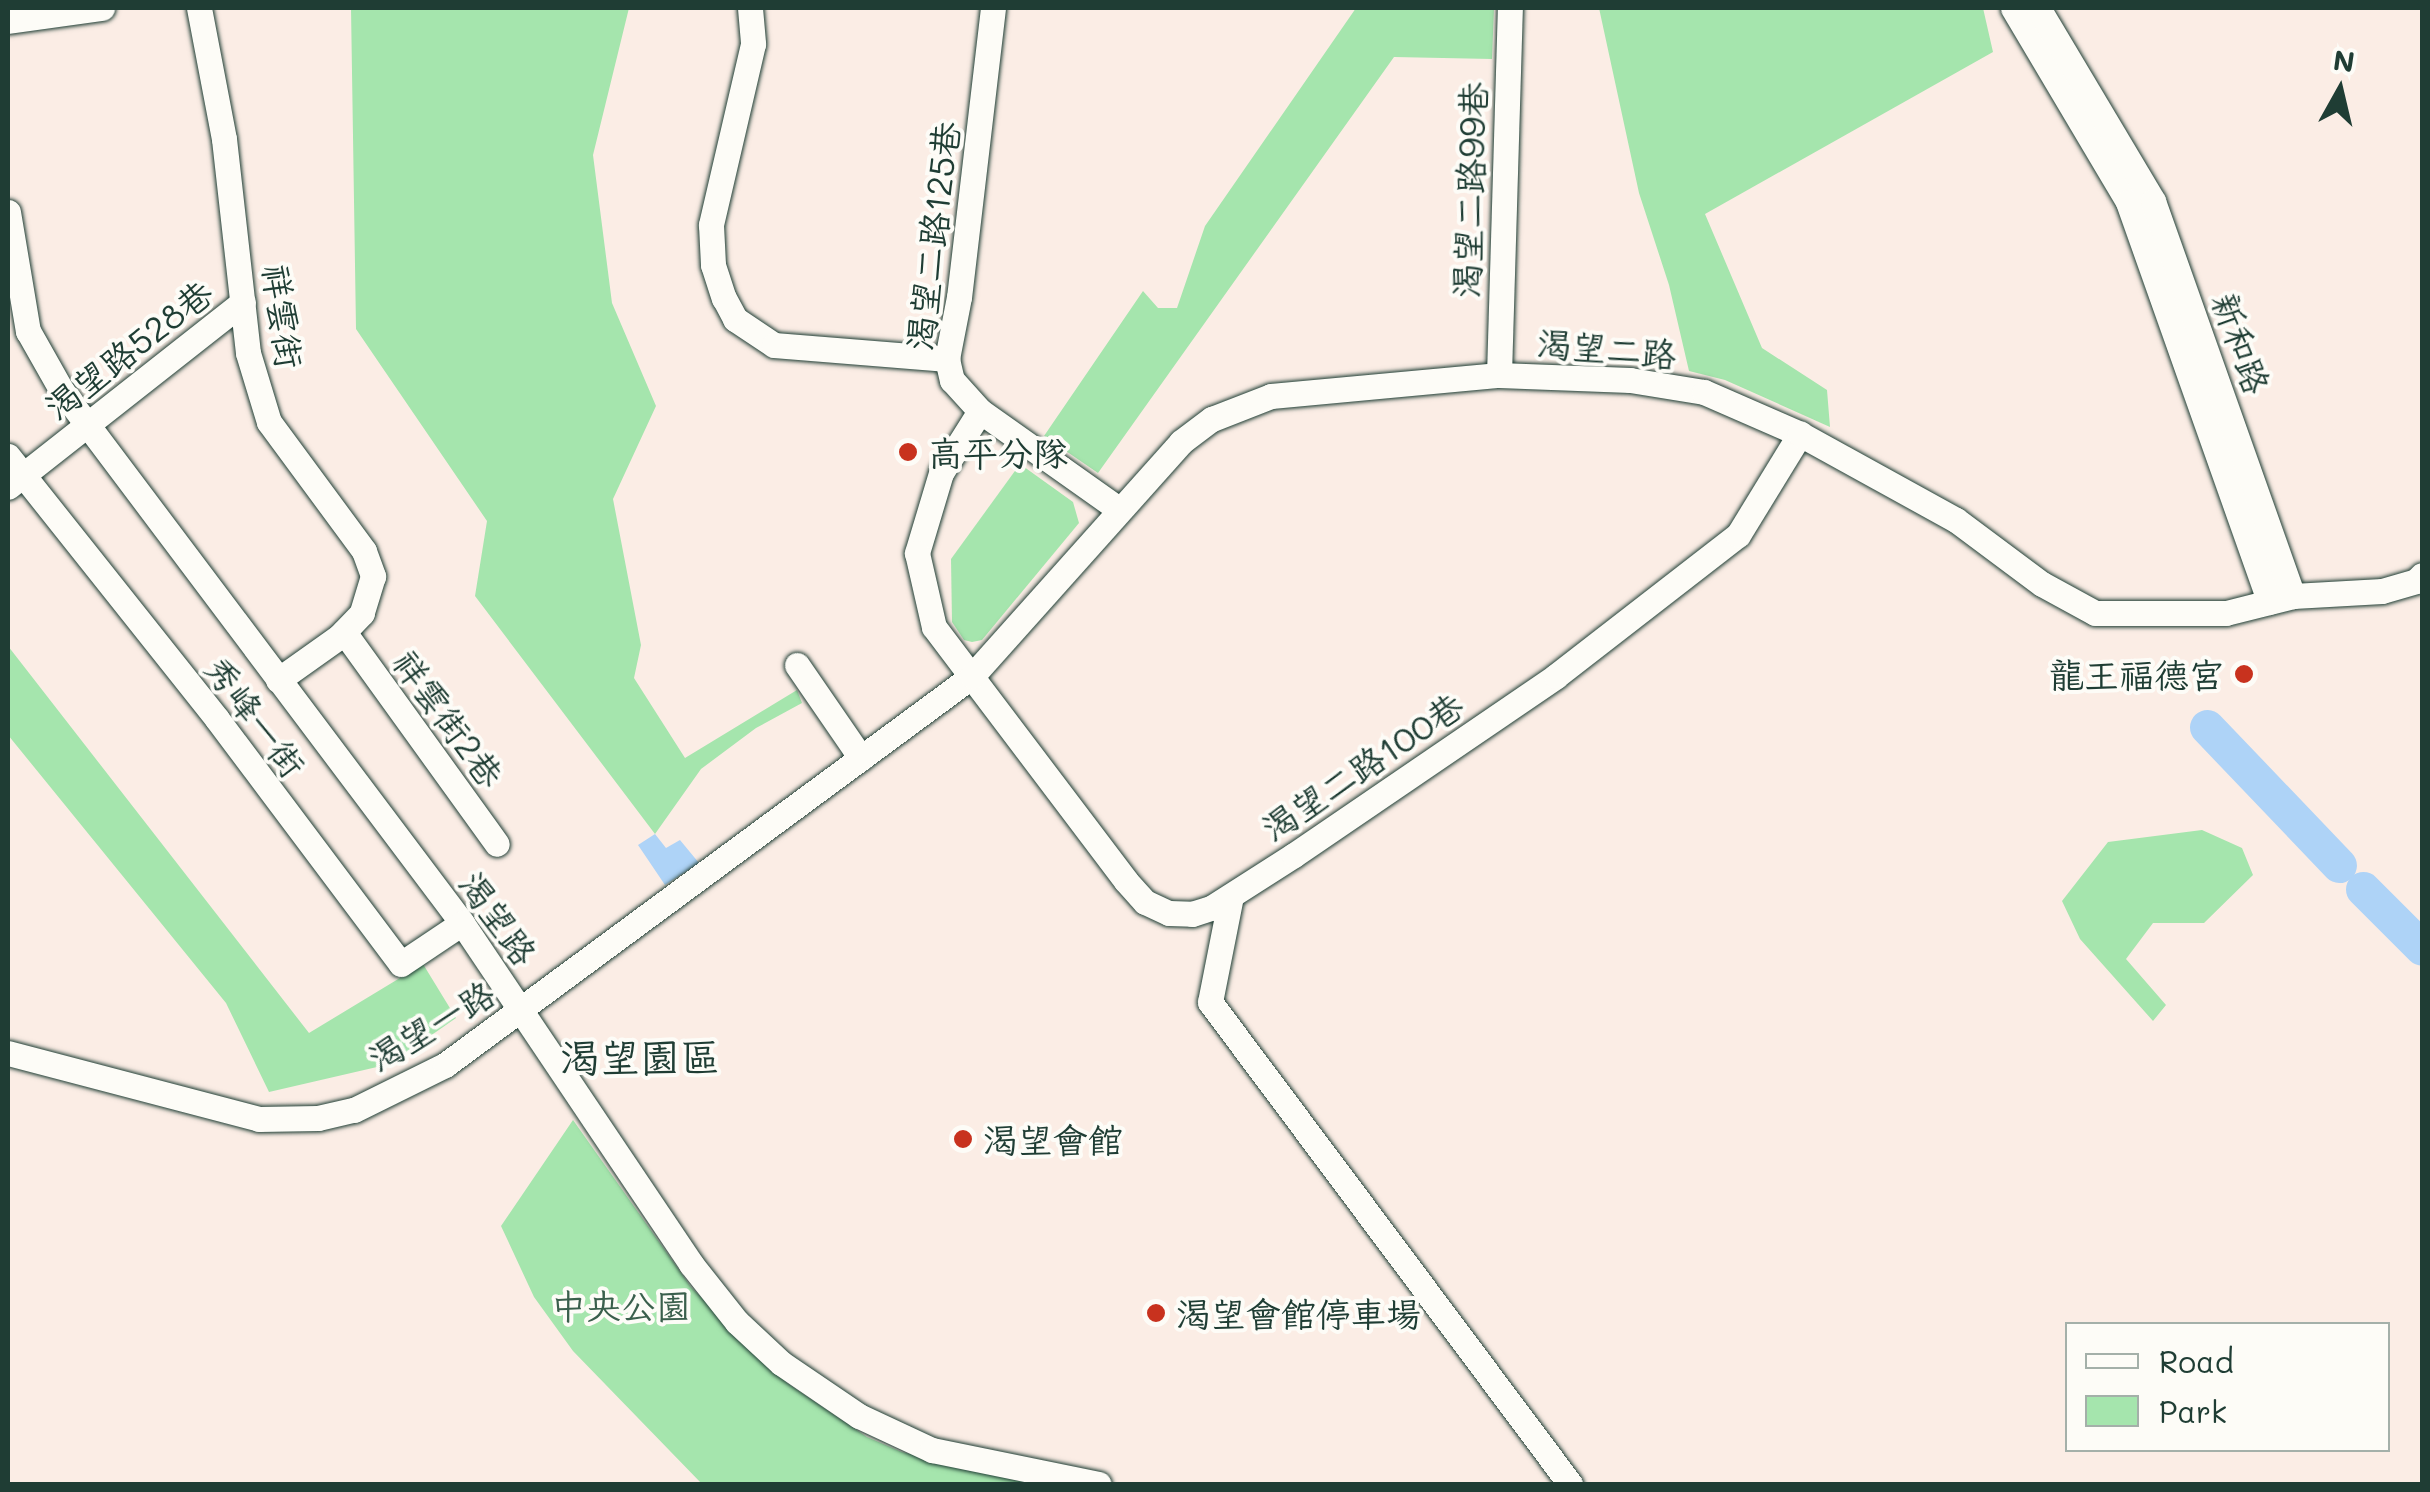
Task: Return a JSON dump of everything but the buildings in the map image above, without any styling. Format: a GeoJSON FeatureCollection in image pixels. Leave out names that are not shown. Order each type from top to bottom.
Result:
{"type":"FeatureCollection","features":[{"type":"Feature","properties":{"kind":"street"},"geometry":{"type":"LineString","coordinates":[[8,21],[102,8]]}},
{"type":"Feature","properties":{"kind":"street","name":"祥雲街"},"geometry":{"type":"LineString","coordinates":[[199,8],[215,75],[248,354],[269,422],[364,550],[374,576],[362,614],[344,632],[278,680]]}},
{"type":"Feature","properties":{"kind":"street"},"geometry":{"type":"LineString","coordinates":[[750,8],[753,44],[711,225],[713,265],[724,298],[736,318],[774,345],[947,359]]}},
{"type":"Feature","properties":{"kind":"street","name":"渴望二路125巷"},"geometry":{"type":"LineString","coordinates":[[993,8],[959,297],[947,359],[952,380],[980,412],[1120,510]]}},
{"type":"Feature","properties":{"kind":"street","name":"渴望二路99巷"},"geometry":{"type":"LineString","coordinates":[[1499,375],[1510,8]]}},
{"type":"Feature","properties":{"kind":"street","name":"新和路"},"geometry":{"type":"LineString","coordinates":[[2013,8],[2128,202],[2282,599]]}},
{"type":"Feature","properties":{"kind":"street","name":"新和路"},"geometry":{"type":"LineString","coordinates":[[2038,8],[2153,201],[2282,599]]}},
{"type":"Feature","properties":{"kind":"street","name":"渴望路"},"geometry":{"type":"LineString","coordinates":[[8,212],[28,331],[88,425],[462,923],[691,1264],[738,1322],[781,1364],[859,1416],[932,1450],[1099,1484]]}},
{"type":"Feature","properties":{"kind":"street","name":"渴望路528巷"},"geometry":{"type":"LineString","coordinates":[[13,473],[88,425],[243,302]]}},
{"type":"Feature","properties":{"kind":"street","name":"渴望二路"},"geometry":{"type":"LineString","coordinates":[[972,676],[1181,442],[1212,419],[1271,396],[1499,375],[1630,380],[1704,392],[1800,434],[1956,520],[2042,584],[2095,613],[2226,612],[2282,599]]}},
{"type":"Feature","properties":{"kind":"street","name":"渴望二路100巷"},"geometry":{"type":"LineString","coordinates":[[980,412],[940,473],[917,553],[934,626],[1145,902],[1169,913],[1192,914],[1231,896],[1556,676],[1738,536],[1800,434]]}},
{"type":"Feature","properties":{"kind":"street","name":"秀峰一街"},"geometry":{"type":"LineString","coordinates":[[13,473],[220,724],[401,964],[462,923]]}},
{"type":"Feature","properties":{"kind":"street"},"geometry":{"type":"LineString","coordinates":[[2282,599],[2382,591],[2416,582],[2422,574]]}},
{"type":"Feature","properties":{"kind":"street","name":"祥雲街2巷"},"geometry":{"type":"LineString","coordinates":[[344,632],[496,844]]}},
{"type":"Feature","properties":{"kind":"street"},"geometry":{"type":"LineString","coordinates":[[797,665],[862,758]]}},
{"type":"Feature","properties":{"kind":"street","name":"渴望一路"},"geometry":{"type":"LineString","coordinates":[[8,1053],[89,1067],[259,1119],[318,1118],[354,1110],[444,1066],[972,676]]}},
{"type":"Feature","properties":{"kind":"street"},"geometry":{"type":"LineString","coordinates":[[1231,896],[1210,1002],[1570,1484]]}},
{"type":"Feature","properties":{"kind":"green space"},"geometry":{"type":"Polygon","coordinates":[[[351,8],[629,8],[593,155],[612,303],[656,406],[613,499],[641,645],[634,678],[685,758],[797,690],[802,703],[756,728],[701,769],[655,834],[475,596],[487,521],[356,329],[351,8]]]}},
{"type":"Feature","properties":{"kind":"green space"},"geometry":{"type":"Polygon","coordinates":[[[1356,8],[1494,8],[1492,59],[1394,57],[1098,473],[1044,436],[1143,291],[1158,308],[1177,308],[1205,226],[1356,8]]]}},
{"type":"Feature","properties":{"kind":"green space"},"geometry":{"type":"Polygon","coordinates":[[[1599,8],[1983,8],[1993,52],[1705,214],[1762,348],[1827,390],[1830,427],[1725,380],[1689,371],[1669,285],[1639,193],[1599,8]]]}},
{"type":"Feature","properties":{"kind":"green space"},"geometry":{"type":"Polygon","coordinates":[[[1020,464],[1073,502],[1079,523],[982,640],[964,640],[952,622],[951,559],[1020,464]]]}},
{"type":"Feature","properties":{"kind":"green space"},"geometry":{"type":"Polygon","coordinates":[[[8,646],[309,1033],[423,964],[456,1018],[390,1064],[269,1092],[226,1003],[8,735],[8,646]]]}},
{"type":"Feature","properties":{"kind":"green space"},"geometry":{"type":"Polygon","coordinates":[[[2202,830],[2242,848],[2253,875],[2204,923],[2153,923],[2126,959],[2166,1005],[2153,1021],[2080,939],[2062,901],[2108,842],[2202,830]]]}},
{"type":"Feature","properties":{"kind":"green space","name":"中央公園"},"geometry":{"type":"Polygon","coordinates":[[[573,1120],[691,1287],[787,1383],[867,1437],[902,1452],[1040,1484],[702,1484],[573,1351],[534,1297],[501,1226],[573,1120]]]}},
{"type":"Feature","properties":{"kind":"water"},"geometry":{"type":"Polygon","coordinates":[[[655,834],[666,848],[680,840],[699,863],[665,885],[638,845],[655,834]]]}},
{"type":"Feature","properties":{"kind":"waterway"},"geometry":{"type":"LineString","coordinates":[[2207,727],[2339,865]]}},
{"type":"Feature","properties":{"kind":"waterway"},"geometry":{"type":"LineString","coordinates":[[2363,889],[2422,948]]}},
{"type":"Feature","properties":{"kind":"place","name":"高平分隊"},"geometry":{"type":"Point","coordinates":[908,452]}},
{"type":"Feature","properties":{"kind":"place","name":"龍王福德宮"},"geometry":{"type":"Point","coordinates":[2244,674]}},
{"type":"Feature","properties":{"kind":"place","name":"渴望會館"},"geometry":{"type":"Point","coordinates":[963,1139]}},
{"type":"Feature","properties":{"kind":"place","name":"渴望會館停車場"},"geometry":{"type":"Point","coordinates":[1156,1313]}},
{"type":"Feature","properties":{"kind":"district","name":"渴望園區"},"geometry":{"type":"Point","coordinates":[640,1056]}}]}
